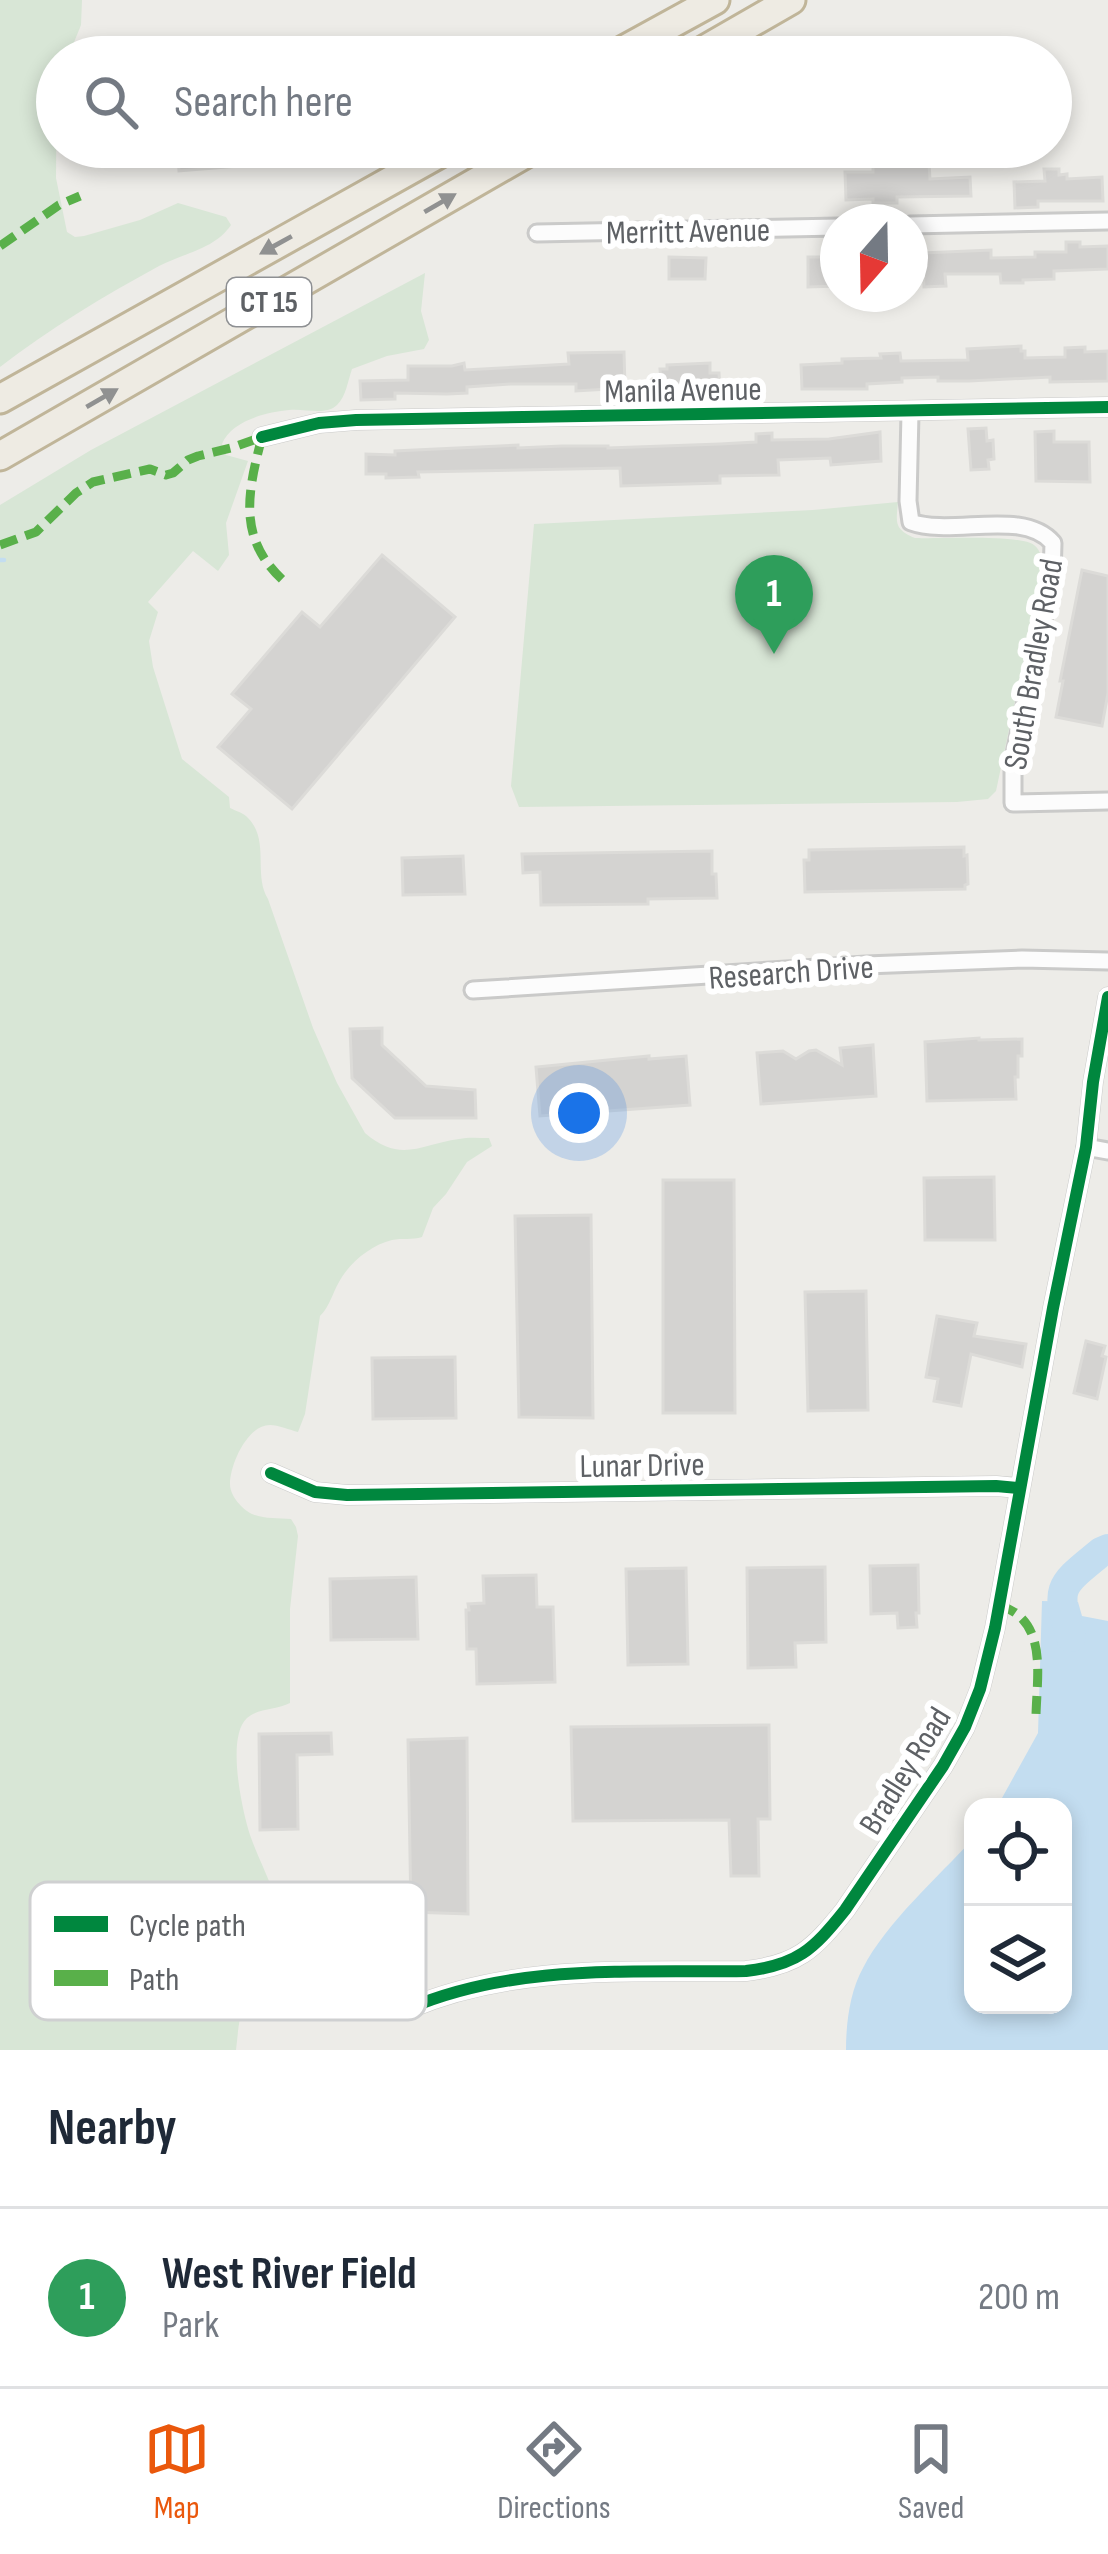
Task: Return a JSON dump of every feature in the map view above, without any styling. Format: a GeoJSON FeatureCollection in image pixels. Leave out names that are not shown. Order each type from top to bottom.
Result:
{"type":"FeatureCollection","features":[{"type":"Feature","properties":{"kind":"highway"},"geometry":{"type":"LineString","coordinates":[[647,36],[716,0]]}},
{"type":"Feature","properties":{"kind":"highway"},"geometry":{"type":"LineString","coordinates":[[728,36],[791,0]]}},
{"type":"Feature","properties":{"kind":"highway","name":"CT 15"},"geometry":{"type":"LineString","coordinates":[[0,399],[414,168]]}},
{"type":"Feature","properties":{"kind":"highway","name":"CT 15"},"geometry":{"type":"LineString","coordinates":[[0,456],[501,168]]}},
{"type":"Feature","properties":{"kind":"street"},"geometry":{"type":"LineString","coordinates":[[928,225],[1108,221]]}},
{"type":"Feature","properties":{"kind":"street","name":"Merritt Avenue"},"geometry":{"type":"LineString","coordinates":[[537,233],[820,227]]}},
{"type":"Feature","properties":{"kind":"street","name":"Manila Avenue"},"geometry":{"type":"LineString","coordinates":[[262,437],[319,423],[356,420],[1108,407]]}},
{"type":"Feature","properties":{"kind":"street","name":"South Bradley Road"},"geometry":{"type":"LineString","coordinates":[[910,412],[911,522],[1035,529],[1053,543],[1054,564],[1012,763],[1013,803],[1108,801]]}},
{"type":"Feature","properties":{"kind":"street","name":"Research Drive"},"geometry":{"type":"LineString","coordinates":[[473,990],[866,965],[1022,959],[1108,962]]}},
{"type":"Feature","properties":{"kind":"street"},"geometry":{"type":"LineString","coordinates":[[1108,997],[1086,1147],[1108,1151]]}},
{"type":"Feature","properties":{"kind":"street","name":"Bradley Road"},"geometry":{"type":"LineString","coordinates":[[426,2002],[458,1990],[530,1976],[774,1968],[806,1952],[844,1910],[943,1766],[974,1708],[995,1628],[1086,1147]]}},
{"type":"Feature","properties":{"kind":"street","name":"Lunar Drive"},"geometry":{"type":"LineString","coordinates":[[271,1473],[315,1492],[347,1495],[1019,1489]]}},
{"type":"Feature","properties":{"kind":"green space"},"geometry":{"type":"Polygon","coordinates":[[[0,0],[82,0],[77,36],[36,36],[36,168],[56,168],[67,232],[84,236],[178,203],[226,217],[231,225],[208,245],[159,266],[77,314],[0,367],[0,0]]]}},
{"type":"Feature","properties":{"kind":"green space"},"geometry":{"type":"Polygon","coordinates":[[[425,273],[421,311],[429,340],[424,349],[352,369],[343,398],[332,408],[270,413],[233,429],[222,444],[226,455],[248,461],[226,523],[229,555],[218,571],[193,551],[148,602],[158,612],[149,641],[153,667],[182,759],[229,797],[230,808],[255,827],[264,890],[313,1028],[365,1133],[401,1150],[470,1138],[489,1138],[492,1146],[467,1162],[433,1208],[422,1237],[384,1242],[349,1268],[320,1316],[298,1432],[262,1427],[241,1447],[233,1467],[231,1489],[241,1505],[257,1516],[291,1519],[298,1536],[290,1609],[290,1703],[251,1715],[237,1741],[243,1809],[269,1882],[30,1882],[30,2020],[241,2020],[236,2050],[0,2050],[0,505],[91,450],[425,273]]]}},
{"type":"Feature","properties":{"kind":"green space"},"geometry":{"type":"Polygon","coordinates":[[[898,502],[898,524],[915,538],[1012,539],[1034,545],[1040,554],[1042,573],[996,791],[988,799],[519,807],[511,786],[534,524],[898,502]]]}},
{"type":"Feature","properties":{"kind":"water"},"geometry":{"type":"Polygon","coordinates":[[[1042,1601],[1078,1602],[1082,1616],[1108,1621],[1108,2050],[846,2050],[852,1997],[873,1951],[964,1848],[964,2014],[1072,2014],[1072,1798],[1002,1798],[1038,1733],[1042,1601]]]}},
{"type":"Feature","properties":{"kind":"building"},"geometry":{"type":"Polygon","coordinates":[[[873,168],[929,168],[930,179],[970,177],[971,196],[897,197],[897,203],[846,200],[845,172],[873,172],[873,168]]]}},
{"type":"Feature","properties":{"kind":"building"},"geometry":{"type":"Polygon","coordinates":[[[1044,169],[1059,169],[1059,175],[1067,174],[1067,179],[1102,177],[1103,201],[1038,201],[1038,207],[1015,208],[1014,182],[1045,181],[1044,169]]]}},
{"type":"Feature","properties":{"kind":"building"},"geometry":{"type":"Polygon","coordinates":[[[1066,242],[1080,242],[1080,247],[1108,246],[1108,269],[1054,271],[1054,279],[1023,283],[1001,283],[1000,274],[945,274],[946,286],[928,287],[928,253],[991,250],[991,258],[1066,252],[1066,242]]]}},
{"type":"Feature","properties":{"kind":"building"},"geometry":{"type":"Polygon","coordinates":[[[669,257],[706,258],[705,279],[669,279],[669,257]]]}},
{"type":"Feature","properties":{"kind":"building"},"geometry":{"type":"Polygon","coordinates":[[[808,257],[820,257],[820,287],[808,287],[808,257]]]}},
{"type":"Feature","properties":{"kind":"building"},"geometry":{"type":"Polygon","coordinates":[[[1021,346],[1025,358],[1065,357],[1065,348],[1108,351],[1108,381],[1050,382],[1050,377],[938,381],[938,377],[902,378],[902,382],[867,384],[867,389],[802,389],[801,365],[900,353],[901,361],[968,360],[967,349],[1021,346]]]}},
{"type":"Feature","properties":{"kind":"building"},"geometry":{"type":"Polygon","coordinates":[[[624,352],[625,388],[576,391],[576,384],[510,384],[467,387],[467,393],[395,393],[395,399],[361,400],[360,381],[408,380],[408,366],[464,363],[465,370],[569,364],[568,353],[624,352]]]}},
{"type":"Feature","properties":{"kind":"building"},"geometry":{"type":"Polygon","coordinates":[[[710,363],[710,373],[719,373],[720,389],[711,389],[711,395],[662,395],[660,369],[710,363]]]}},
{"type":"Feature","properties":{"kind":"building"},"geometry":{"type":"Polygon","coordinates":[[[986,428],[987,441],[993,440],[994,459],[988,460],[989,469],[971,470],[968,429],[986,428]]]}},
{"type":"Feature","properties":{"kind":"building"},"geometry":{"type":"Polygon","coordinates":[[[1054,431],[1054,442],[1089,442],[1090,482],[1036,481],[1035,432],[1054,431]]]}},
{"type":"Feature","properties":{"kind":"building"},"geometry":{"type":"Polygon","coordinates":[[[880,432],[881,461],[831,465],[830,458],[778,460],[779,475],[720,476],[720,483],[621,486],[620,468],[418,472],[419,477],[386,478],[386,474],[366,474],[366,454],[395,455],[395,451],[720,444],[756,442],[756,434],[772,433],[772,440],[880,432]]]}},
{"type":"Feature","properties":{"kind":"building"},"geometry":{"type":"Polygon","coordinates":[[[382,555],[455,617],[292,809],[218,747],[251,709],[232,694],[302,612],[320,627],[382,555]]]}},
{"type":"Feature","properties":{"kind":"building"},"geometry":{"type":"Polygon","coordinates":[[[1082,570],[1108,576],[1108,693],[1102,726],[1056,717],[1082,570]]]}},
{"type":"Feature","properties":{"kind":"building"},"geometry":{"type":"Polygon","coordinates":[[[964,847],[965,889],[805,892],[804,860],[809,860],[809,850],[964,847]]]}},
{"type":"Feature","properties":{"kind":"building"},"geometry":{"type":"Polygon","coordinates":[[[712,851],[717,898],[541,905],[540,872],[523,873],[522,854],[712,851]]]}},
{"type":"Feature","properties":{"kind":"building"},"geometry":{"type":"Polygon","coordinates":[[[463,856],[465,894],[403,895],[402,858],[463,856]]]}},
{"type":"Feature","properties":{"kind":"building"},"geometry":{"type":"Polygon","coordinates":[[[382,1028],[382,1045],[426,1086],[475,1090],[476,1118],[395,1118],[352,1078],[350,1029],[382,1028]]]}},
{"type":"Feature","properties":{"kind":"building"},"geometry":{"type":"Polygon","coordinates":[[[1022,1039],[1016,1099],[927,1101],[925,1042],[1022,1039]]]}},
{"type":"Feature","properties":{"kind":"building"},"geometry":{"type":"Polygon","coordinates":[[[873,1045],[876,1096],[761,1104],[757,1053],[783,1051],[796,1059],[816,1050],[842,1065],[840,1048],[873,1045]]]}},
{"type":"Feature","properties":{"kind":"building"},"geometry":{"type":"Polygon","coordinates":[[[686,1056],[690,1105],[540,1116],[536,1067],[686,1056]]]}},
{"type":"Feature","properties":{"kind":"building"},"geometry":{"type":"Polygon","coordinates":[[[994,1177],[995,1240],[925,1240],[924,1178],[994,1177]]]}},
{"type":"Feature","properties":{"kind":"building"},"geometry":{"type":"Polygon","coordinates":[[[663,1180],[734,1180],[735,1413],[663,1413],[663,1180]]]}},
{"type":"Feature","properties":{"kind":"building"},"geometry":{"type":"Polygon","coordinates":[[[591,1215],[593,1418],[519,1417],[515,1216],[591,1215]]]}},
{"type":"Feature","properties":{"kind":"building"},"geometry":{"type":"Polygon","coordinates":[[[866,1291],[868,1410],[808,1411],[805,1292],[866,1291]]]}},
{"type":"Feature","properties":{"kind":"building"},"geometry":{"type":"Polygon","coordinates":[[[937,1316],[977,1323],[974,1336],[1026,1344],[1022,1367],[971,1354],[961,1406],[934,1401],[938,1379],[926,1377],[937,1316]]]}},
{"type":"Feature","properties":{"kind":"building"},"geometry":{"type":"Polygon","coordinates":[[[1086,1341],[1105,1346],[1097,1399],[1074,1393],[1086,1341]]]}},
{"type":"Feature","properties":{"kind":"building"},"geometry":{"type":"Polygon","coordinates":[[[455,1357],[456,1418],[373,1419],[372,1358],[455,1357]]]}},
{"type":"Feature","properties":{"kind":"building"},"geometry":{"type":"Polygon","coordinates":[[[918,1565],[917,1627],[898,1628],[897,1613],[871,1614],[870,1566],[918,1565]]]}},
{"type":"Feature","properties":{"kind":"building"},"geometry":{"type":"Polygon","coordinates":[[[825,1567],[826,1642],[795,1643],[796,1667],[748,1668],[747,1568],[825,1567]]]}},
{"type":"Feature","properties":{"kind":"building"},"geometry":{"type":"Polygon","coordinates":[[[686,1568],[688,1664],[628,1665],[626,1569],[686,1568]]]}},
{"type":"Feature","properties":{"kind":"building"},"geometry":{"type":"Polygon","coordinates":[[[536,1575],[537,1607],[553,1607],[555,1682],[477,1684],[476,1649],[467,1649],[466,1610],[468,1604],[484,1603],[483,1576],[536,1575]]]}},
{"type":"Feature","properties":{"kind":"building"},"geometry":{"type":"Polygon","coordinates":[[[416,1577],[418,1639],[331,1640],[330,1579],[416,1577]]]}},
{"type":"Feature","properties":{"kind":"building"},"geometry":{"type":"Polygon","coordinates":[[[769,1725],[770,1819],[758,1819],[759,1876],[731,1876],[729,1820],[573,1821],[571,1727],[769,1725]]]}},
{"type":"Feature","properties":{"kind":"building"},"geometry":{"type":"Polygon","coordinates":[[[331,1733],[332,1754],[297,1755],[298,1829],[260,1830],[259,1734],[331,1733]]]}},
{"type":"Feature","properties":{"kind":"building"},"geometry":{"type":"Polygon","coordinates":[[[467,1738],[468,1914],[426,1913],[426,1882],[410,1882],[408,1740],[467,1738]]]}},
{"type":"Feature","properties":{"kind":"waterway"},"geometry":{"type":"LineString","coordinates":[[1071,1637],[1063,1607],[1065,1588],[1077,1572],[1108,1549]]}},
{"type":"Feature","properties":{"kind":"marked path"},"geometry":{"type":"LineString","coordinates":[[0,246],[80,196]]}},
{"type":"Feature","properties":{"kind":"marked path"},"geometry":{"type":"LineString","coordinates":[[262,437],[250,515],[259,550],[286,583]]}},
{"type":"Feature","properties":{"kind":"marked path"},"geometry":{"type":"LineString","coordinates":[[0,545],[36,532],[93,482],[150,469],[166,475],[198,456],[262,437]]}},
{"type":"Feature","properties":{"kind":"marked path"},"geometry":{"type":"LineString","coordinates":[[999,1605],[1015,1612],[1033,1636],[1038,1666],[1036,1715]]}},
{"type":"Feature","properties":{"kind":"cycle path"},"geometry":{"type":"LineString","coordinates":[[262,437],[319,423],[356,420],[1108,407]]}},
{"type":"Feature","properties":{"kind":"cycle path"},"geometry":{"type":"LineString","coordinates":[[426,2002],[533,1977],[746,1971],[791,1960],[823,1936],[845,1910],[943,1766],[980,1689],[995,1628],[1086,1147],[1108,997]]}},
{"type":"Feature","properties":{"kind":"cycle path"},"geometry":{"type":"LineString","coordinates":[[271,1473],[315,1492],[347,1495],[1019,1488]]}},
{"type":"Feature","properties":{"kind":"place","name":"West River Field"},"geometry":{"type":"Point","coordinates":[774,654]}}]}
